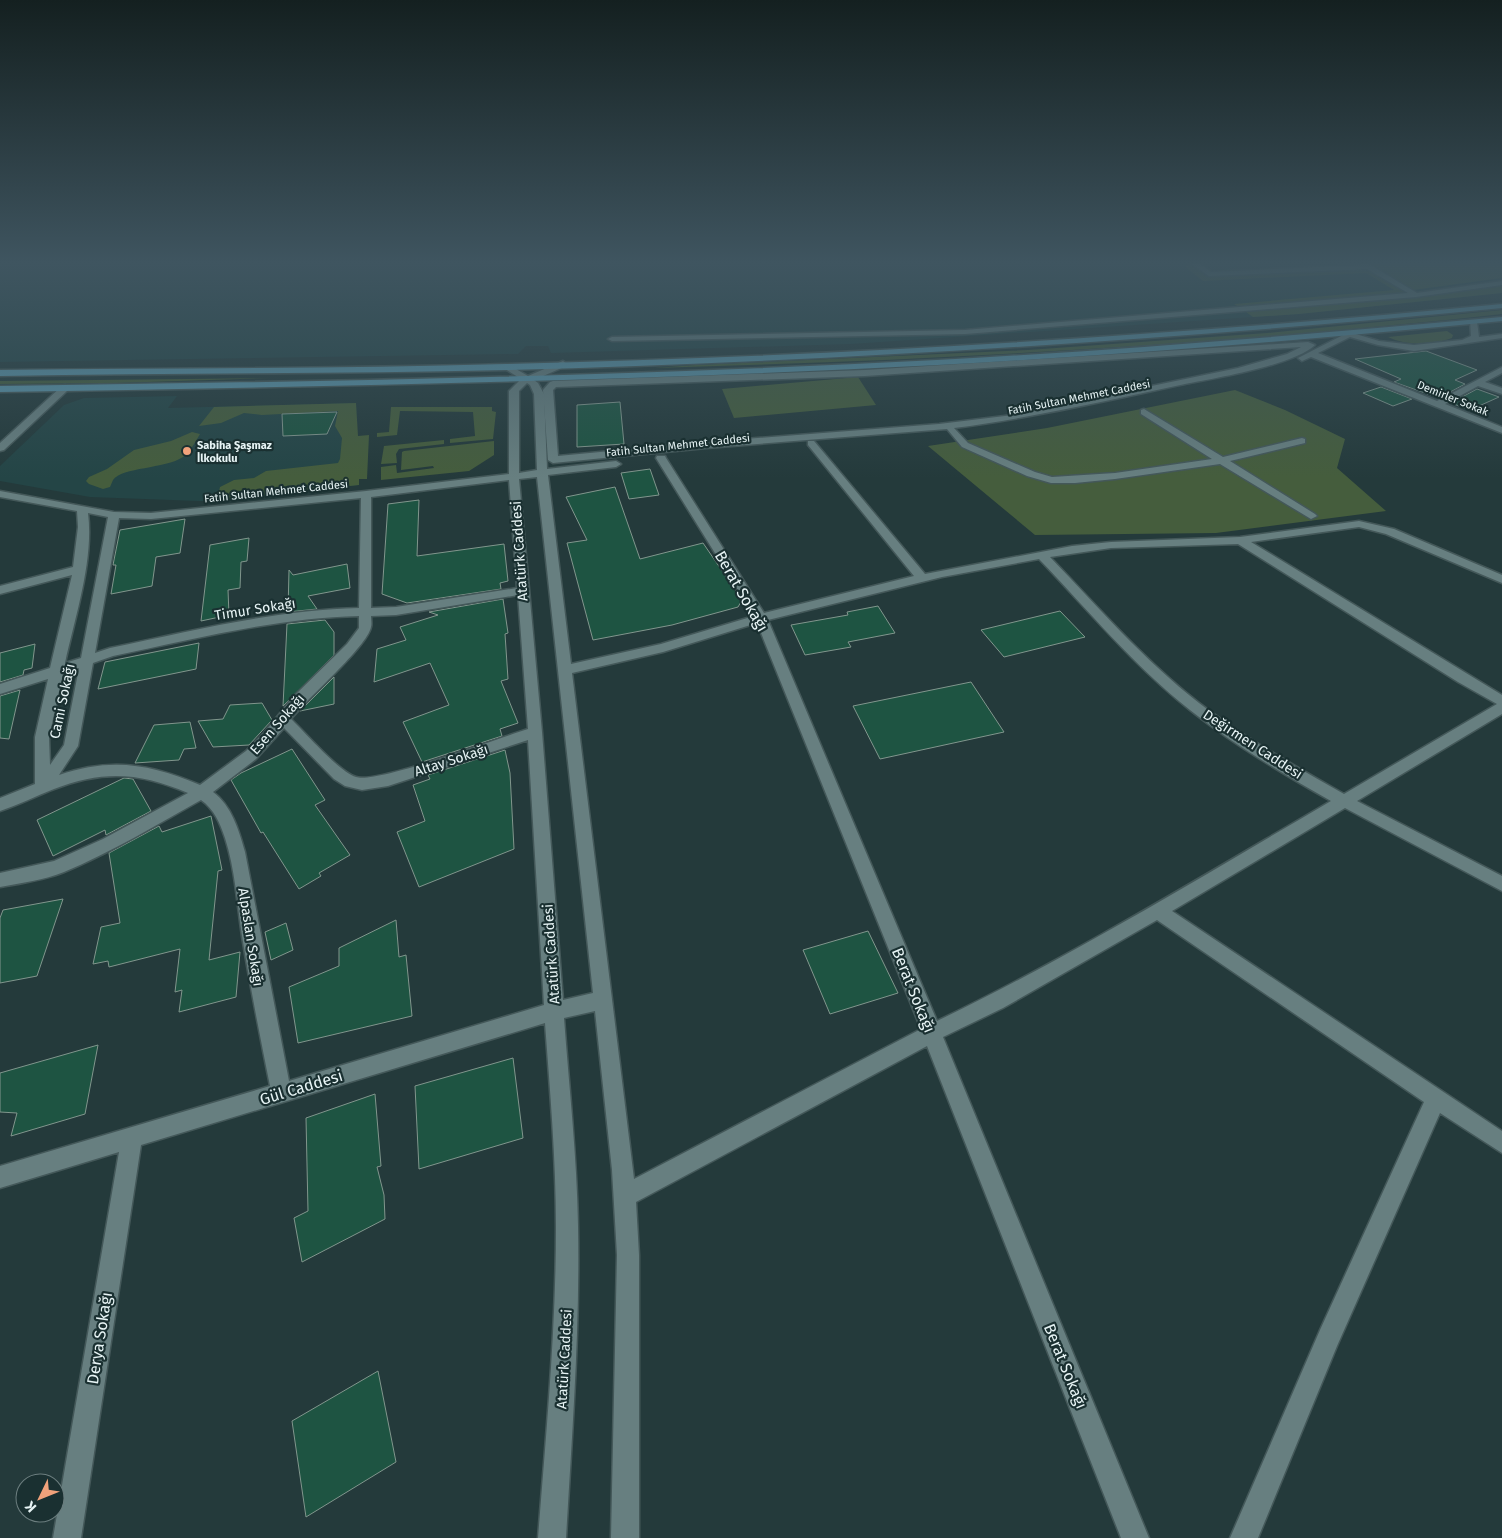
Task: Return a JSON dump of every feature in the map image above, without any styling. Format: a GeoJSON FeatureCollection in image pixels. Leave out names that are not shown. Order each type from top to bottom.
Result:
{"type":"FeatureCollection","features":[{"type":"Feature","properties":{"kind":"main road"},"geometry":{"type":"LineString","coordinates":[[0,373],[506,366],[904,352],[1183,335]]}},
{"type":"Feature","properties":{"kind":"main road"},"geometry":{"type":"LineString","coordinates":[[0,389],[528,378],[830,368],[978,361],[1337,335]]}},
{"type":"Feature","properties":{"kind":"street"},"geometry":{"type":"LineString","coordinates":[[612,339],[825,335]]}},
{"type":"Feature","properties":{"kind":"street","name":"Fatih Sultan Mehmet Caddesi"},"geometry":{"type":"LineString","coordinates":[[0,494],[114,515],[183,514],[661,458],[951,430],[1010,423],[1196,386],[1265,370],[1312,354],[1347,335]]}},
{"type":"Feature","properties":{"kind":"street"},"geometry":{"type":"LineString","coordinates":[[1351,335],[1378,343],[1406,348],[1502,336]]}},
{"type":"Feature","properties":{"kind":"street"},"geometry":{"type":"LineString","coordinates":[[1464,342],[1475,337],[1475,335]]}},
{"type":"Feature","properties":{"kind":"street"},"geometry":{"type":"LineString","coordinates":[[1311,345],[1290,356],[1239,370],[1013,418],[938,427],[706,445],[553,460],[549,386],[557,384],[865,373],[1311,345]]}},
{"type":"Feature","properties":{"kind":"street","name":"Demirler Sokak"},"geometry":{"type":"LineString","coordinates":[[1312,354],[1502,430]]}},
{"type":"Feature","properties":{"kind":"street"},"geometry":{"type":"LineString","coordinates":[[528,378],[563,364]]}},
{"type":"Feature","properties":{"kind":"street"},"geometry":{"type":"LineString","coordinates":[[506,366],[534,383],[539,394],[542,472],[625,1196],[628,1255],[626,1538]]}},
{"type":"Feature","properties":{"kind":"street"},"geometry":{"type":"LineString","coordinates":[[1437,404],[1502,370]]}},
{"type":"Feature","properties":{"kind":"street","name":"Atatürk Caddesi"},"geometry":{"type":"LineString","coordinates":[[528,378],[518,384],[514,391],[514,476],[555,1011],[568,1235],[566,1329],[552,1538]]}},
{"type":"Feature","properties":{"kind":"street"},"geometry":{"type":"LineString","coordinates":[[1478,383],[1502,391]]}},
{"type":"Feature","properties":{"kind":"street"},"geometry":{"type":"LineString","coordinates":[[0,448],[64,388]]}},
{"type":"Feature","properties":{"kind":"street"},"geometry":{"type":"LineString","coordinates":[[1144,412],[1312,516]]}},
{"type":"Feature","properties":{"kind":"street"},"geometry":{"type":"LineString","coordinates":[[951,430],[965,446],[1031,474],[1051,480],[1115,476],[1223,460],[1302,441]]}},
{"type":"Feature","properties":{"kind":"street"},"geometry":{"type":"LineString","coordinates":[[811,444],[922,578]]}},
{"type":"Feature","properties":{"kind":"street","name":"Berat Sokağı"},"geometry":{"type":"LineString","coordinates":[[661,458],[761,618],[932,1033],[1134,1538]]}},
{"type":"Feature","properties":{"kind":"street","name":"Esen Sokağı"},"geometry":{"type":"LineString","coordinates":[[0,880],[34,874],[83,858],[202,792],[251,754],[269,737],[310,686],[360,638],[365,628],[366,494]]}},
{"type":"Feature","properties":{"kind":"street","name":"Cami Sokağı"},"geometry":{"type":"LineString","coordinates":[[43,787],[42,737],[79,569],[84,527],[82,510]]}},
{"type":"Feature","properties":{"kind":"street","name":"Cami Sokağı"},"geometry":{"type":"LineString","coordinates":[[43,787],[70,746],[114,515]]}},
{"type":"Feature","properties":{"kind":"street"},"geometry":{"type":"LineString","coordinates":[[565,670],[663,648],[761,618],[922,578],[1041,554],[1111,545],[1240,540],[1354,525],[1368,525],[1415,541],[1502,579]]}},
{"type":"Feature","properties":{"kind":"street"},"geometry":{"type":"LineString","coordinates":[[1240,540],[1463,679],[1502,701]]}},
{"type":"Feature","properties":{"kind":"street","name":"Değirmen Caddesi"},"geometry":{"type":"LineString","coordinates":[[1041,554],[1135,653],[1194,706],[1244,742],[1345,802],[1502,884]]}},
{"type":"Feature","properties":{"kind":"street"},"geometry":{"type":"LineString","coordinates":[[0,590],[79,569]]}},
{"type":"Feature","properties":{"kind":"street","name":"Timur Sokağı"},"geometry":{"type":"LineString","coordinates":[[0,689],[88,659],[148,644],[238,626],[323,614],[396,611],[522,591]]}},
{"type":"Feature","properties":{"kind":"street"},"geometry":{"type":"LineString","coordinates":[[625,1196],[932,1033],[996,1002],[1158,911],[1502,708]]}},
{"type":"Feature","properties":{"kind":"street","name":"Altay Sokağı"},"geometry":{"type":"LineString","coordinates":[[283,719],[338,775],[348,782],[367,785],[388,780],[535,732]]}},
{"type":"Feature","properties":{"kind":"street","name":"Alpaslan Sokağı"},"geometry":{"type":"LineString","coordinates":[[0,805],[43,787],[88,772],[109,768],[128,768],[170,778],[211,798],[220,808],[229,827],[240,866],[260,990],[281,1093]]}},
{"type":"Feature","properties":{"kind":"street"},"geometry":{"type":"LineString","coordinates":[[1158,911],[1502,1142]]}},
{"type":"Feature","properties":{"kind":"street","name":"Gül Caddesi"},"geometry":{"type":"LineString","coordinates":[[0,1177],[555,1011],[603,1000]]}},
{"type":"Feature","properties":{"kind":"street"},"geometry":{"type":"LineString","coordinates":[[1244,1538],[1328,1338],[1436,1098]]}},
{"type":"Feature","properties":{"kind":"street","name":"Derya Sokağı"},"geometry":{"type":"LineString","coordinates":[[66,1538],[132,1137]]}},
{"type":"Feature","properties":{"kind":"shaded area"},"geometry":{"type":"Polygon","coordinates":[[[0,335],[989,335],[851,344],[551,353],[548,346],[526,346],[518,354],[0,362],[0,335]]]}},
{"type":"Feature","properties":{"kind":"shaded area","name":"Sabiha Şaşmaz İlkokulu"},"geometry":{"type":"Polygon","coordinates":[[[177,396],[168,408],[356,403],[359,485],[225,501],[199,501],[90,497],[0,481],[0,466],[64,405],[84,398],[177,396]]]}},
{"type":"Feature","properties":{"kind":"green space"},"geometry":{"type":"Polygon","coordinates":[[[1242,335],[1281,335],[1184,343],[972,356],[654,368],[695,365],[1028,350],[1242,335]]]}},
{"type":"Feature","properties":{"kind":"green space"},"geometry":{"type":"Polygon","coordinates":[[[1410,335],[1453,335],[1452,338],[1420,344],[1403,342],[1388,337],[1410,335]]]}},
{"type":"Feature","properties":{"kind":"green space"},"geometry":{"type":"Polygon","coordinates":[[[858,377],[876,405],[734,418],[722,389],[858,377]]]}},
{"type":"Feature","properties":{"kind":"green space"},"geometry":{"type":"Polygon","coordinates":[[[270,378],[117,383],[0,384],[0,381],[270,378]]]}},
{"type":"Feature","properties":{"kind":"green space"},"geometry":{"type":"Polygon","coordinates":[[[1235,390],[1285,410],[1345,439],[1337,468],[1386,511],[1216,533],[1035,535],[928,446],[1047,428],[1235,390]]]}},
{"type":"Feature","properties":{"kind":"green space"},"geometry":{"type":"Polygon","coordinates":[[[356,403],[358,436],[369,435],[367,479],[359,479],[359,485],[217,501],[220,487],[234,480],[254,478],[266,471],[338,463],[342,438],[335,426],[338,411],[262,415],[244,413],[221,423],[199,426],[214,407],[356,403]]]}},
{"type":"Feature","properties":{"kind":"green space"},"geometry":{"type":"Polygon","coordinates":[[[391,407],[492,407],[492,411],[496,412],[493,439],[450,443],[450,439],[475,436],[473,412],[400,411],[397,435],[377,437],[377,433],[389,432],[391,407]]]}},
{"type":"Feature","properties":{"kind":"green space"},"geometry":{"type":"Polygon","coordinates":[[[192,432],[200,434],[188,452],[175,461],[125,473],[113,480],[110,487],[103,489],[86,481],[89,477],[107,469],[134,450],[171,441],[192,432]]]}},
{"type":"Feature","properties":{"kind":"green space"},"geometry":{"type":"Polygon","coordinates":[[[444,440],[444,444],[399,449],[396,454],[397,463],[381,464],[384,446],[444,440]]]}},
{"type":"Feature","properties":{"kind":"green space"},"geometry":{"type":"Polygon","coordinates":[[[494,441],[494,455],[469,471],[381,480],[381,467],[396,465],[397,473],[434,468],[433,466],[401,470],[402,452],[404,451],[494,441]]]}},
{"type":"Feature","properties":{"kind":"building"},"geometry":{"type":"Polygon","coordinates":[[[1426,351],[1477,370],[1455,380],[1465,384],[1439,398],[1394,382],[1401,379],[1355,359],[1426,351]]]}},
{"type":"Feature","properties":{"kind":"building"},"geometry":{"type":"Polygon","coordinates":[[[1381,387],[1412,399],[1393,406],[1363,393],[1381,387]]]}},
{"type":"Feature","properties":{"kind":"building"},"geometry":{"type":"Polygon","coordinates":[[[1477,389],[1499,397],[1470,410],[1451,403],[1477,389]]]}},
{"type":"Feature","properties":{"kind":"building"},"geometry":{"type":"Polygon","coordinates":[[[620,402],[624,444],[577,447],[577,405],[620,402]]]}},
{"type":"Feature","properties":{"kind":"building"},"geometry":{"type":"Polygon","coordinates":[[[337,412],[327,434],[283,436],[282,414],[337,412]]]}},
{"type":"Feature","properties":{"kind":"building"},"geometry":{"type":"Polygon","coordinates":[[[650,469],[659,495],[629,499],[621,473],[650,469]]]}},
{"type":"Feature","properties":{"kind":"building"},"geometry":{"type":"Polygon","coordinates":[[[615,487],[640,559],[703,543],[742,600],[738,607],[672,625],[593,640],[567,543],[587,540],[566,497],[615,487]]]}},
{"type":"Feature","properties":{"kind":"building"},"geometry":{"type":"Polygon","coordinates":[[[419,500],[417,556],[504,544],[508,581],[500,583],[501,589],[407,603],[382,594],[388,504],[419,500]]]}},
{"type":"Feature","properties":{"kind":"building"},"geometry":{"type":"Polygon","coordinates":[[[185,519],[180,553],[156,557],[152,586],[111,594],[116,565],[113,565],[120,530],[185,519]]]}},
{"type":"Feature","properties":{"kind":"building"},"geometry":{"type":"Polygon","coordinates":[[[249,538],[247,561],[241,562],[240,588],[228,590],[229,615],[201,621],[210,545],[249,538]]]}},
{"type":"Feature","properties":{"kind":"building"},"geometry":{"type":"Polygon","coordinates":[[[347,564],[350,588],[308,596],[317,609],[288,612],[289,570],[293,575],[347,564]]]}},
{"type":"Feature","properties":{"kind":"building"},"geometry":{"type":"Polygon","coordinates":[[[503,599],[508,633],[505,634],[508,679],[501,681],[518,723],[500,729],[502,736],[422,762],[403,722],[449,705],[430,663],[374,682],[377,649],[406,640],[400,627],[438,615],[429,612],[503,599]]]}},
{"type":"Feature","properties":{"kind":"building"},"geometry":{"type":"Polygon","coordinates":[[[878,606],[895,633],[848,642],[851,647],[805,655],[791,625],[848,615],[847,612],[878,606]]]}},
{"type":"Feature","properties":{"kind":"building"},"geometry":{"type":"Polygon","coordinates":[[[1060,611],[1085,637],[1004,657],[981,630],[1060,611]]]}},
{"type":"Feature","properties":{"kind":"building"},"geometry":{"type":"Polygon","coordinates":[[[325,620],[334,632],[334,655],[283,706],[287,624],[325,620]]]}},
{"type":"Feature","properties":{"kind":"building"},"geometry":{"type":"Polygon","coordinates":[[[199,643],[196,669],[98,689],[105,662],[199,643]]]}},
{"type":"Feature","properties":{"kind":"building"},"geometry":{"type":"Polygon","coordinates":[[[35,644],[32,668],[24,670],[23,675],[0,682],[0,653],[35,644]]]}},
{"type":"Feature","properties":{"kind":"building"},"geometry":{"type":"Polygon","coordinates":[[[334,677],[334,704],[300,711],[334,677]]]}},
{"type":"Feature","properties":{"kind":"building"},"geometry":{"type":"Polygon","coordinates":[[[971,682],[1004,732],[880,759],[853,706],[971,682]]]}},
{"type":"Feature","properties":{"kind":"building"},"geometry":{"type":"Polygon","coordinates":[[[20,690],[9,739],[0,738],[0,696],[20,690]]]}},
{"type":"Feature","properties":{"kind":"building"},"geometry":{"type":"Polygon","coordinates":[[[262,703],[272,720],[249,745],[213,747],[198,721],[223,719],[230,705],[262,703]]]}},
{"type":"Feature","properties":{"kind":"building"},"geometry":{"type":"Polygon","coordinates":[[[190,722],[196,748],[184,749],[179,760],[135,763],[154,725],[190,722]]]}},
{"type":"Feature","properties":{"kind":"building"},"geometry":{"type":"Polygon","coordinates":[[[292,749],[325,800],[315,805],[350,855],[319,873],[321,876],[299,889],[263,832],[261,833],[231,780],[241,773],[292,749]]]}},
{"type":"Feature","properties":{"kind":"building"},"geometry":{"type":"Polygon","coordinates":[[[505,750],[510,773],[514,849],[419,887],[397,832],[425,821],[413,785],[430,779],[428,775],[505,750]]]}},
{"type":"Feature","properties":{"kind":"building"},"geometry":{"type":"Polygon","coordinates":[[[124,778],[133,779],[151,811],[106,835],[105,830],[53,856],[37,820],[124,778]]]}},
{"type":"Feature","properties":{"kind":"building"},"geometry":{"type":"Polygon","coordinates":[[[211,816],[222,870],[218,871],[209,960],[240,952],[236,997],[179,1012],[182,990],[175,992],[180,949],[109,967],[108,961],[93,964],[101,927],[120,923],[109,853],[159,826],[162,832],[211,816]]]}},
{"type":"Feature","properties":{"kind":"building"},"geometry":{"type":"Polygon","coordinates":[[[63,899],[37,976],[0,983],[0,918],[3,910],[63,899]]]}},
{"type":"Feature","properties":{"kind":"building"},"geometry":{"type":"Polygon","coordinates":[[[396,920],[399,957],[406,955],[412,1016],[298,1043],[289,987],[339,966],[339,948],[396,920]]]}},
{"type":"Feature","properties":{"kind":"building"},"geometry":{"type":"Polygon","coordinates":[[[286,923],[293,950],[271,960],[265,932],[286,923]]]}},
{"type":"Feature","properties":{"kind":"building"},"geometry":{"type":"Polygon","coordinates":[[[868,931],[898,993],[830,1014],[803,950],[868,931]]]}},
{"type":"Feature","properties":{"kind":"building"},"geometry":{"type":"Polygon","coordinates":[[[98,1045],[85,1114],[11,1136],[17,1113],[0,1112],[0,1073],[98,1045]]]}},
{"type":"Feature","properties":{"kind":"building"},"geometry":{"type":"Polygon","coordinates":[[[513,1058],[523,1138],[419,1169],[415,1086],[513,1058]]]}},
{"type":"Feature","properties":{"kind":"building"},"geometry":{"type":"Polygon","coordinates":[[[375,1094],[381,1166],[377,1167],[384,1195],[385,1219],[302,1262],[294,1218],[308,1211],[306,1118],[375,1094]]]}},
{"type":"Feature","properties":{"kind":"building"},"geometry":{"type":"Polygon","coordinates":[[[378,1371],[396,1462],[306,1517],[292,1421],[378,1371]]]}},
{"type":"Feature","properties":{"kind":"place","name":"Sabiha Şaşmaz İlkokulu"},"geometry":{"type":"Point","coordinates":[187,451]}}]}
